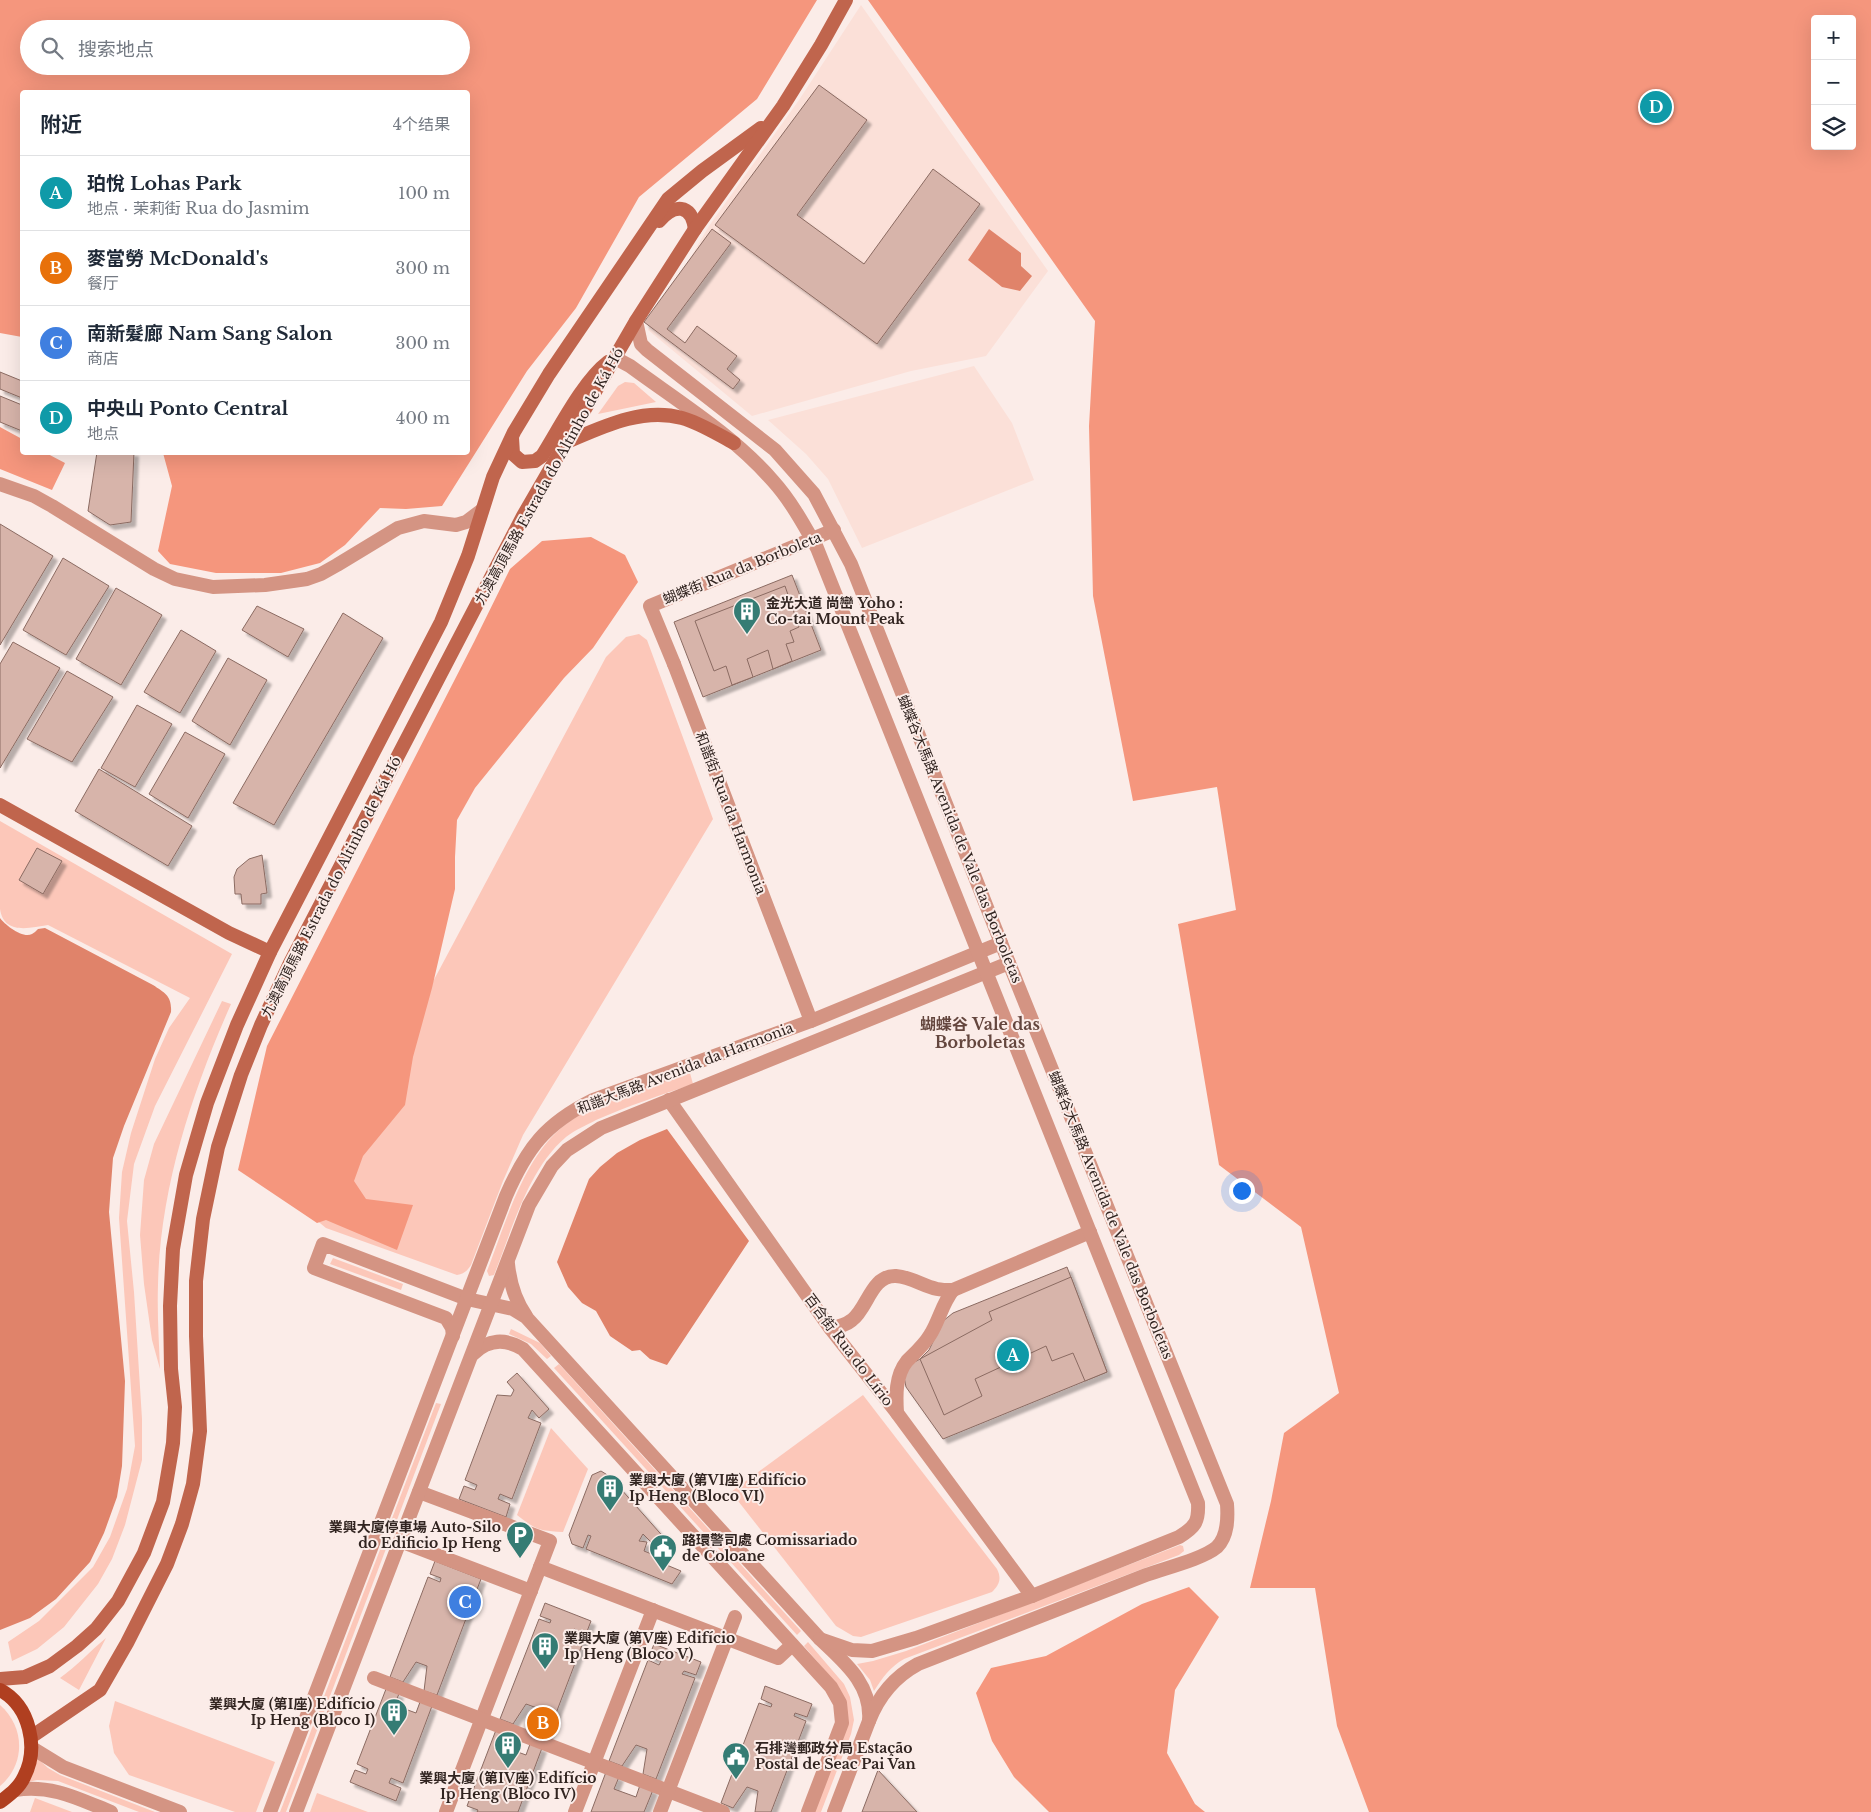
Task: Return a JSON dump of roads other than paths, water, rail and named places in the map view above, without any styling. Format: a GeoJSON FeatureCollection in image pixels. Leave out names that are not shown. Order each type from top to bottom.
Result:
{"type":"FeatureCollection","features":[{"type":"Feature","properties":{"kind":"main road","name":"九澳高頂馬路 Estrada do Altinho de Ká Hó"},"geometry":{"type":"LineString","coordinates":[[32,1743],[100,1690],[127,1643],[167,1564],[182,1524],[193,1484],[200,1432],[196,1281],[203,1219],[218,1147],[241,1075],[261,1025],[290,963],[523,516],[636,321],[694,229],[783,106],[821,45],[846,0]]}},
{"type":"Feature","properties":{"kind":"main road","name":"九澳高頂馬路 Estrada do Altinho de Ká Hó"},"geometry":{"type":"LineString","coordinates":[[0,1679],[25,1677],[50,1666],[96,1629],[118,1601],[144,1553],[163,1502],[173,1443],[175,1407],[171,1369],[170,1306],[173,1249],[180,1202],[191,1156],[219,1068],[270,952],[441,622],[468,556],[494,473],[512,436],[549,374],[668,199],[702,171],[759,130],[783,106]]}},
{"type":"Feature","properties":{"kind":"main road"},"geometry":{"type":"LineString","coordinates":[[635,248],[664,215],[674,210],[682,209],[690,213],[693,218],[694,229]]}},
{"type":"Feature","properties":{"kind":"main road"},"geometry":{"type":"LineString","coordinates":[[512,436],[513,454],[522,462],[535,461],[542,456],[592,377],[600,368],[615,358]]}},
{"type":"Feature","properties":{"kind":"main road"},"geometry":{"type":"LineString","coordinates":[[567,442],[613,423],[635,417],[666,416],[681,418],[699,424],[734,443]]}},
{"type":"Feature","properties":{"kind":"main road"},"geometry":{"type":"LineString","coordinates":[[0,805],[229,933],[270,952]]}},
{"type":"Feature","properties":{"kind":"main road"},"geometry":{"type":"LineString","coordinates":[[0,1690],[17,1705],[27,1720],[32,1743],[30,1763],[24,1778],[15,1790],[0,1802]]}},
{"type":"Feature","properties":{"kind":"street","name":"蝴蝶谷大馬路 Avenida de Vale das Borboletas"},"geometry":{"type":"LineString","coordinates":[[636,321],[640,344],[775,450],[814,494],[851,564],[1227,1504],[1228,1518],[1224,1537],[1218,1546],[1206,1554],[1162,1569],[933,1658],[904,1672],[884,1691],[875,1706],[834,1812]]}},
{"type":"Feature","properties":{"kind":"street","name":"蝴蝶谷大馬路 Avenida de Vale das Borboletas"},"geometry":{"type":"LineString","coordinates":[[615,358],[630,366],[734,443],[773,480],[784,494],[812,540],[828,572],[1198,1502],[1198,1518],[1192,1529],[1179,1537],[1032,1596],[872,1652],[852,1650],[820,1639]]}},
{"type":"Feature","properties":{"kind":"street"},"geometry":{"type":"LineString","coordinates":[[0,484],[34,496],[154,569],[175,579],[213,586],[265,585],[307,579],[337,565],[398,528],[424,521],[456,525],[466,522],[482,510]]}},
{"type":"Feature","properties":{"kind":"street","name":"蝴蝶街 Rua da Borboleta"},"geometry":{"type":"LineString","coordinates":[[650,606],[834,530]]}},
{"type":"Feature","properties":{"kind":"street","name":"和諧街 Rua da Harmonia"},"geometry":{"type":"LineString","coordinates":[[650,606],[674,664],[810,1021]]}},
{"type":"Feature","properties":{"kind":"street","name":"和諧大馬路 Avenida da Harmonia"},"geometry":{"type":"LineString","coordinates":[[270,1812],[506,1196],[525,1156],[544,1134],[571,1111],[592,1100],[810,1021],[1001,943]]}},
{"type":"Feature","properties":{"kind":"street","name":"和諧大馬路 Avenida da Harmonia"},"geometry":{"type":"LineString","coordinates":[[296,1812],[508,1260],[533,1198],[552,1166],[566,1150],[601,1128],[1009,963]]}},
{"type":"Feature","properties":{"kind":"street","name":"百合街 Rua do Lírio"},"geometry":{"type":"LineString","coordinates":[[669,1100],[830,1328],[897,1413],[1032,1596]]}},
{"type":"Feature","properties":{"kind":"street"},"geometry":{"type":"LineString","coordinates":[[830,1328],[842,1326],[852,1321],[860,1312],[872,1290],[887,1278],[895,1276],[938,1289],[952,1290],[1090,1232]]}},
{"type":"Feature","properties":{"kind":"street"},"geometry":{"type":"LineString","coordinates":[[453,1336],[452,1328],[446,1318],[314,1268],[324,1244],[467,1299],[513,1309],[526,1317]]}},
{"type":"Feature","properties":{"kind":"street"},"geometry":{"type":"LineString","coordinates":[[508,1260],[512,1288],[519,1306],[526,1317],[820,1639],[847,1665],[861,1683],[870,1710],[869,1721]]}},
{"type":"Feature","properties":{"kind":"street"},"geometry":{"type":"LineString","coordinates":[[897,1413],[896,1393],[900,1374],[906,1362],[930,1335],[952,1290]]}},
{"type":"Feature","properties":{"kind":"street"},"geometry":{"type":"LineString","coordinates":[[468,1364],[482,1346],[492,1342],[503,1341],[523,1349],[831,1687],[840,1703],[842,1723],[808,1812]]}},
{"type":"Feature","properties":{"kind":"street"},"geometry":{"type":"LineString","coordinates":[[419,1492],[550,1542],[446,1812]]}},
{"type":"Feature","properties":{"kind":"street"},"geometry":{"type":"LineString","coordinates":[[400,1541],[531,1592]]}},
{"type":"Feature","properties":{"kind":"street"},"geometry":{"type":"LineString","coordinates":[[540,1567],[778,1658],[792,1644]]}},
{"type":"Feature","properties":{"kind":"street"},"geometry":{"type":"LineString","coordinates":[[575,1812],[653,1610]]}},
{"type":"Feature","properties":{"kind":"street"},"geometry":{"type":"LineString","coordinates":[[660,1812],[735,1617]]}},
{"type":"Feature","properties":{"kind":"street"},"geometry":{"type":"LineString","coordinates":[[374,1678],[723,1812]]}},
{"type":"Feature","properties":{"kind":"street"},"geometry":{"type":"LineString","coordinates":[[32,1743],[63,1767],[180,1812]]}},
{"type":"Feature","properties":{"kind":"street"},"geometry":{"type":"LineString","coordinates":[[15,1790],[31,1788],[50,1790],[111,1812]]}},
{"type":"Feature","properties":{"kind":"place","name":"中央山 Ponto Central"},"geometry":{"type":"Point","coordinates":[1656,107]}},
{"type":"Feature","properties":{"kind":"place","name":"金光大道 尚巒 Yoho : Co-tai Mount Peak"},"geometry":{"type":"Point","coordinates":[747,635]}},
{"type":"Feature","properties":{"kind":"place","name":"珀悅 Lohas Park"},"geometry":{"type":"Point","coordinates":[1013,1355]}},
{"type":"Feature","properties":{"kind":"place","name":"業興大廈 (第VI座) Edifício Ip Heng (Bloco VI)"},"geometry":{"type":"Point","coordinates":[610,1512]}},
{"type":"Feature","properties":{"kind":"place","name":"業興大廈停車場 Auto-Silo do Edificio Ip Heng"},"geometry":{"type":"Point","coordinates":[520,1559]}},
{"type":"Feature","properties":{"kind":"place","name":"路環警司處 Comissariado de Coloane"},"geometry":{"type":"Point","coordinates":[663,1572]}},
{"type":"Feature","properties":{"kind":"place","name":"南新髮廊 Nam Sang Salon"},"geometry":{"type":"Point","coordinates":[465,1602]}},
{"type":"Feature","properties":{"kind":"place","name":"業興大廈 (第V座) Edifício Ip Heng (Bloco V)"},"geometry":{"type":"Point","coordinates":[545,1670]}},
{"type":"Feature","properties":{"kind":"place","name":"麥當勞 McDonald's"},"geometry":{"type":"Point","coordinates":[543,1723]}},
{"type":"Feature","properties":{"kind":"place","name":"業興大廈 (第I座) Edifício Ip Heng (Bloco I)"},"geometry":{"type":"Point","coordinates":[394,1736]}},
{"type":"Feature","properties":{"kind":"place","name":"業興大廈 (第IV座) Edifício Ip Heng (Bloco IV)"},"geometry":{"type":"Point","coordinates":[508,1769]}},
{"type":"Feature","properties":{"kind":"place","name":"石排灣郵政分局 Estação Postal de Seac Pai Van"},"geometry":{"type":"Point","coordinates":[736,1780]}},
{"type":"Feature","properties":{"kind":"district","name":"蝴蝶谷 Vale das Borboletas"},"geometry":{"type":"Point","coordinates":[980,1033]}}]}
